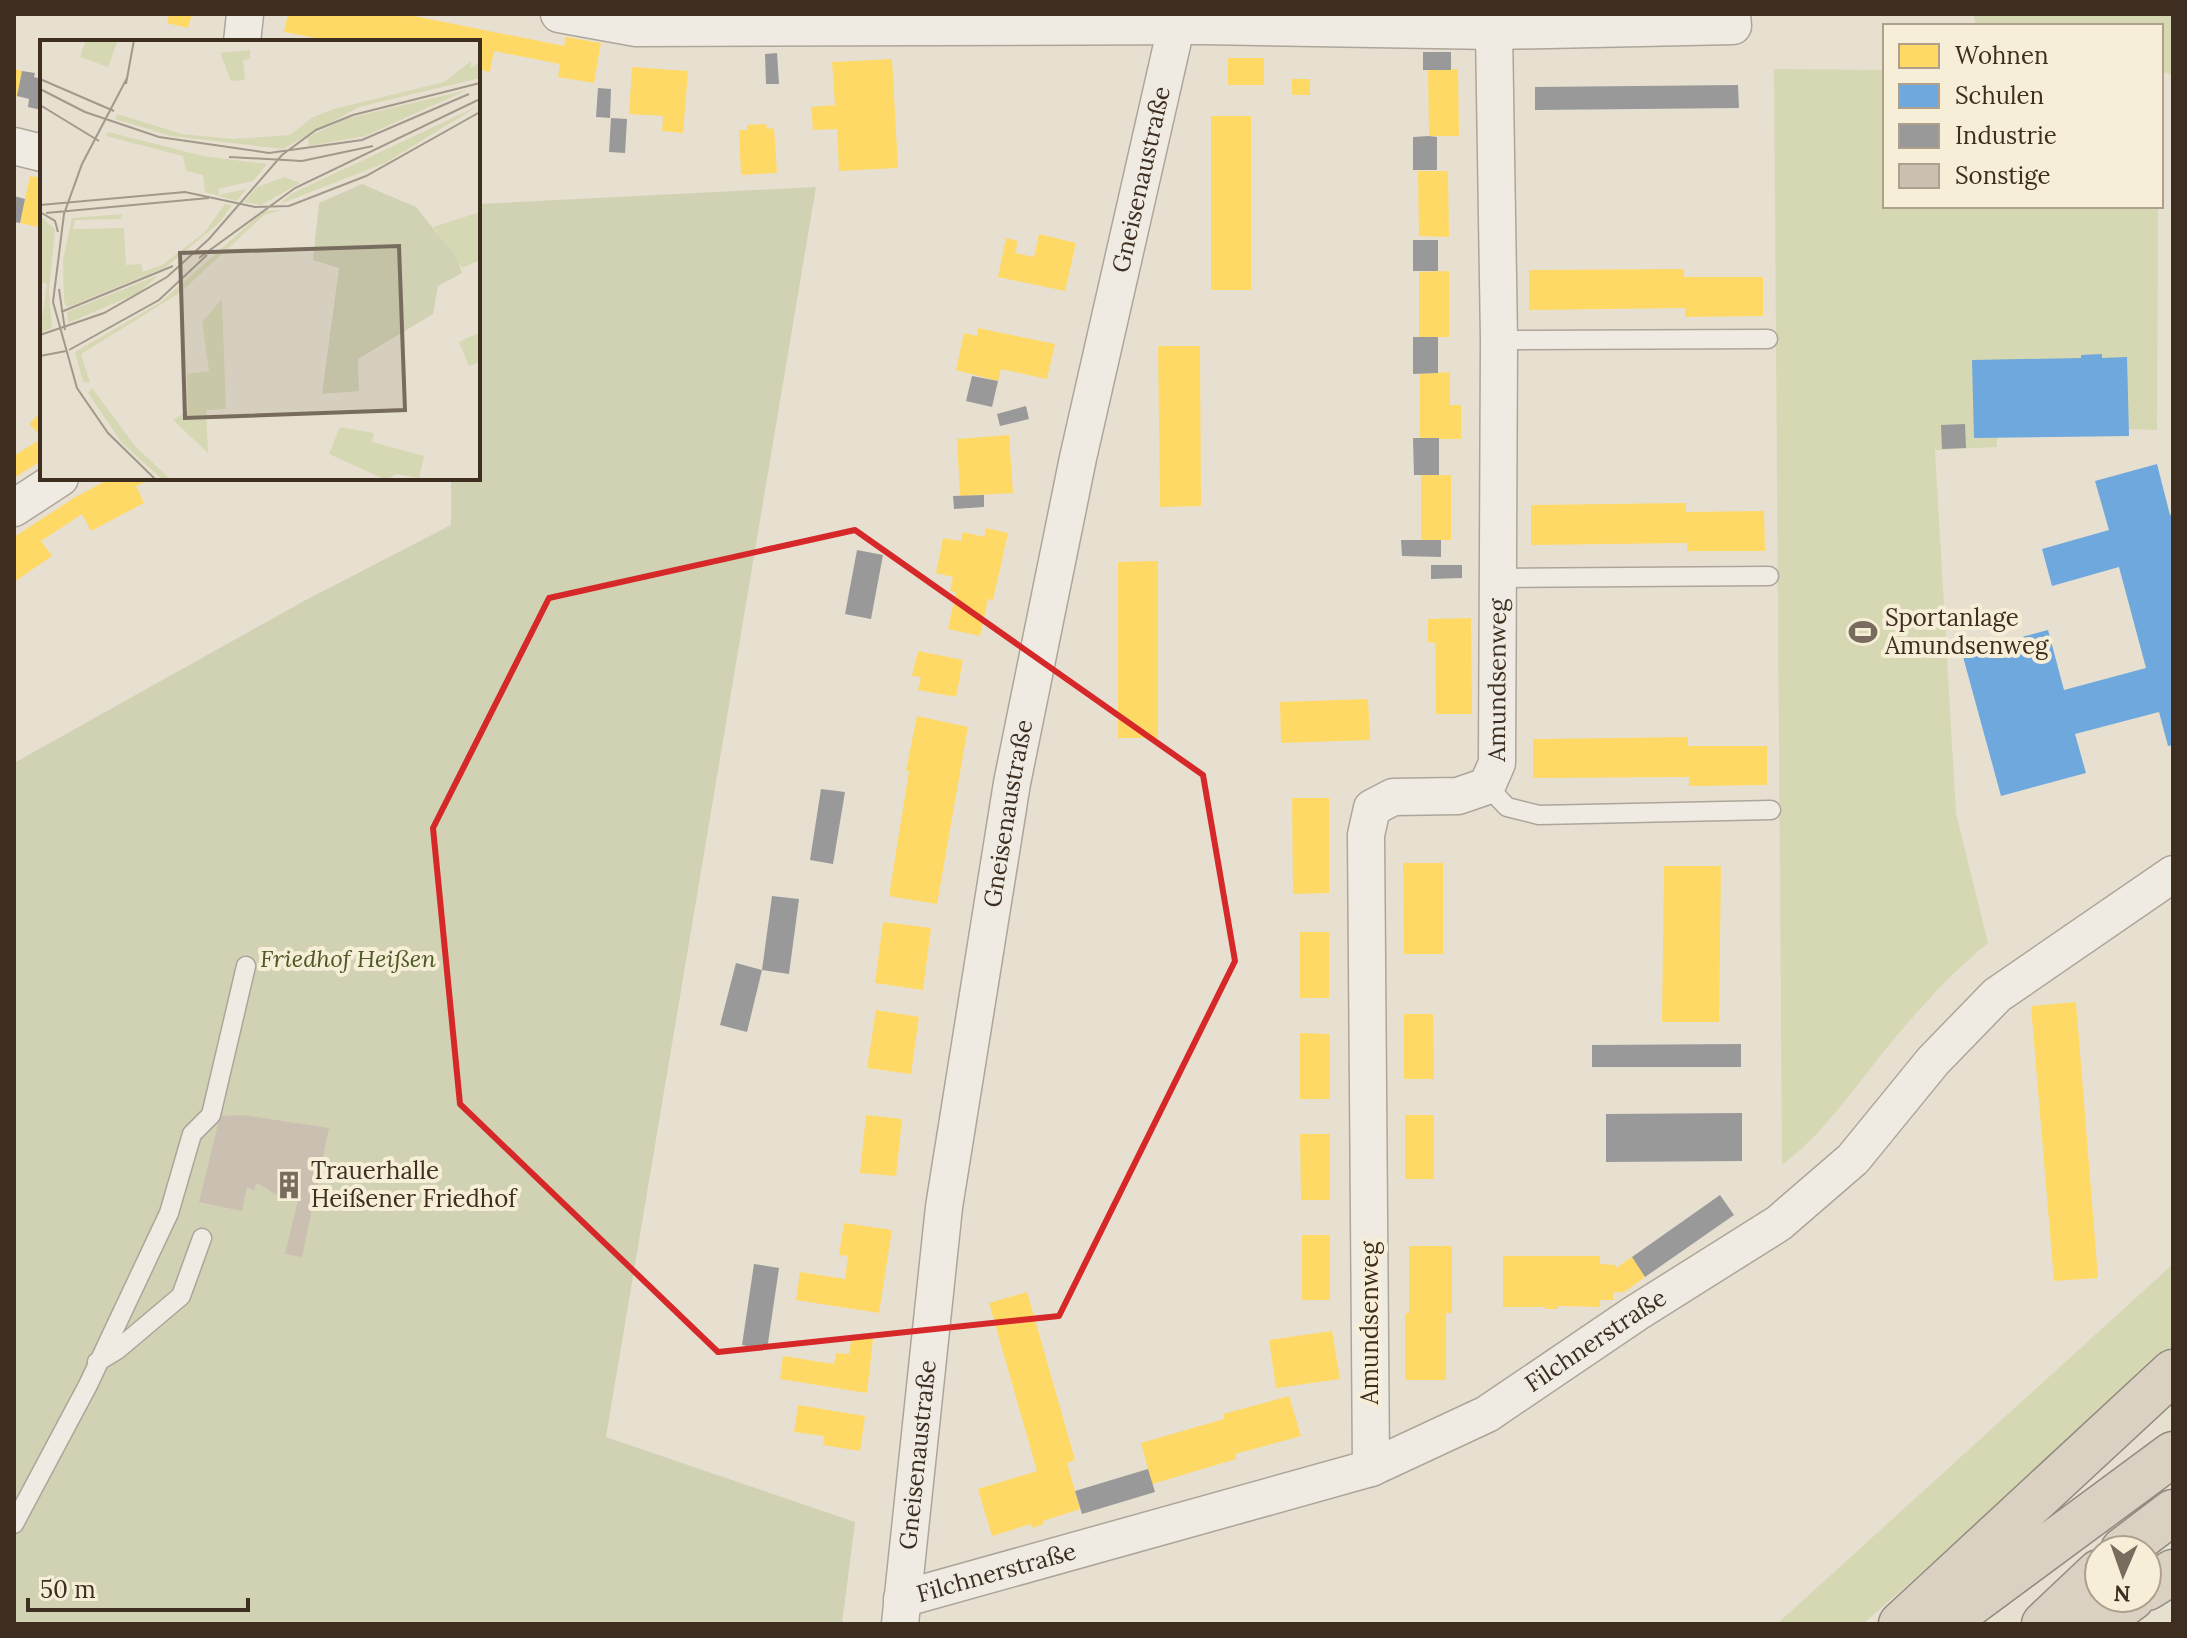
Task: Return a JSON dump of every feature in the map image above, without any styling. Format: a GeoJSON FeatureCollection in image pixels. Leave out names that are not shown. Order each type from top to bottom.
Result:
{"type":"FeatureCollection","features":[{"type":"Feature","properties":{"kind":"highway"},"geometry":{"type":"LineString","coordinates":[[1901,1624],[2173,1372]]}},
{"type":"Feature","properties":{"kind":"highway"},"geometry":{"type":"LineString","coordinates":[[1943,1624],[2173,1454]]}},
{"type":"Feature","properties":{"kind":"highway"},"geometry":{"type":"LineString","coordinates":[[2144,1534],[2173,1512]]}},
{"type":"Feature","properties":{"kind":"highway"},"geometry":{"type":"LineString","coordinates":[[2044,1624],[2083,1587]]}},
{"type":"Feature","properties":{"kind":"street"},"geometry":{"type":"LineString","coordinates":[[242,40],[245,14]]}},
{"type":"Feature","properties":{"kind":"street"},"geometry":{"type":"LineString","coordinates":[[559,14],[636,28],[1178,21],[1204,26],[1494,31],[1733,26],[1732,14]]}},
{"type":"Feature","properties":{"kind":"street","name":"Gneisenaustraße"},"geometry":{"type":"LineString","coordinates":[[901,1612],[944,1207],[1012,783],[1078,458],[1178,21]]}},
{"type":"Feature","properties":{"kind":"street","name":"Amundsenweg"},"geometry":{"type":"LineString","coordinates":[[1371,1468],[1366,835],[1372,808],[1393,797],[1458,796],[1487,786],[1497,763],[1499,340],[1494,31]]}},
{"type":"Feature","properties":{"kind":"street"},"geometry":{"type":"LineString","coordinates":[[14,146],[40,152]]}},
{"type":"Feature","properties":{"kind":"street"},"geometry":{"type":"LineString","coordinates":[[14,508],[57,480]]}},
{"type":"Feature","properties":{"kind":"street","name":"Filchnerstraße"},"geometry":{"type":"LineString","coordinates":[[901,1612],[1371,1468],[1487,1414],[1636,1313],[1779,1223],[1853,1159],[1933,1061],[1997,995],[2173,874]]}},
{"type":"Feature","properties":{"kind":"lane"},"geometry":{"type":"LineString","coordinates":[[1499,340],[1768,339]]}},
{"type":"Feature","properties":{"kind":"lane"},"geometry":{"type":"LineString","coordinates":[[1497,578],[1769,576]]}},
{"type":"Feature","properties":{"kind":"lane"},"geometry":{"type":"LineString","coordinates":[[1487,786],[1507,807],[1539,815],[1771,810]]}},
{"type":"Feature","properties":{"kind":"lane"},"geometry":{"type":"LineString","coordinates":[[14,1524],[88,1385],[169,1213],[192,1134],[211,1115],[246,966]]}},
{"type":"Feature","properties":{"kind":"lane"},"geometry":{"type":"LineString","coordinates":[[97,1362],[117,1350],[181,1296],[202,1238]]}},
{"type":"Feature","properties":{"kind":"highlighted area"},"geometry":{"type":"Polygon","coordinates":[[[855,530],[1203,775],[1235,961],[1059,1316],[718,1352],[460,1104],[433,828],[549,598],[855,530]]]}},
{"type":"Feature","properties":{"kind":"green space"},"geometry":{"type":"Polygon","coordinates":[[[1974,14],[2173,14],[2173,75],[2163,72],[2163,24],[1975,24],[1974,14]]]}},
{"type":"Feature","properties":{"kind":"green space","name":"Sportanlage Amundsenweg"},"geometry":{"type":"Polygon","coordinates":[[[1774,69],[1883,70],[1883,208],[2158,208],[2157,430],[2129,429],[2129,436],[1997,437],[1997,447],[1935,450],[1956,814],[1988,943],[1934,994],[1825,1125],[1782,1165],[1774,69]]]}},
{"type":"Feature","properties":{"kind":"green space","name":"Friedhof Heißen"},"geometry":{"type":"Polygon","coordinates":[[[816,187],[606,1437],[855,1522],[842,1624],[14,1624],[14,763],[304,601],[451,525],[451,480],[480,480],[480,204],[816,187]]]}},
{"type":"Feature","properties":{"kind":"green space"},"geometry":{"type":"Polygon","coordinates":[[[2173,1264],[2173,1351],[1863,1624],[1777,1624],[2173,1264]]]}},
{"type":"Feature","properties":{"kind":"building: Wohnen"},"geometry":{"type":"Polygon","coordinates":[[[169,14],[192,14],[188,28],[167,23],[169,14]]]}},
{"type":"Feature","properties":{"kind":"building: Wohnen"},"geometry":{"type":"Polygon","coordinates":[[[288,14],[404,14],[564,46],[566,37],[601,43],[594,83],[558,77],[560,64],[494,51],[490,72],[480,70],[480,40],[326,40],[284,32],[288,14]]]}},
{"type":"Feature","properties":{"kind":"building: Wohnen"},"geometry":{"type":"Polygon","coordinates":[[[1228,58],[1264,58],[1264,85],[1228,85],[1228,58]]]}},
{"type":"Feature","properties":{"kind":"building: Wohnen"},"geometry":{"type":"Polygon","coordinates":[[[892,59],[898,168],[839,171],[837,129],[813,130],[811,107],[835,105],[832,62],[892,59]]]}},
{"type":"Feature","properties":{"kind":"building: Wohnen"},"geometry":{"type":"Polygon","coordinates":[[[632,67],[688,71],[683,133],[662,131],[663,116],[629,114],[632,67]]]}},
{"type":"Feature","properties":{"kind":"building: Wohnen"},"geometry":{"type":"Polygon","coordinates":[[[14,69],[22,71],[15,103],[14,102],[14,69]]]}},
{"type":"Feature","properties":{"kind":"building: Wohnen"},"geometry":{"type":"Polygon","coordinates":[[[1458,69],[1459,136],[1429,136],[1428,70],[1458,69]]]}},
{"type":"Feature","properties":{"kind":"building: Wohnen"},"geometry":{"type":"Polygon","coordinates":[[[1292,79],[1310,79],[1310,95],[1292,95],[1292,79]]]}},
{"type":"Feature","properties":{"kind":"building: Wohnen"},"geometry":{"type":"Polygon","coordinates":[[[1211,116],[1251,116],[1251,290],[1211,290],[1211,116]]]}},
{"type":"Feature","properties":{"kind":"building: Wohnen"},"geometry":{"type":"Polygon","coordinates":[[[766,124],[767,129],[774,128],[777,173],[741,175],[739,130],[747,130],[747,125],[766,124]]]}},
{"type":"Feature","properties":{"kind":"building: Wohnen"},"geometry":{"type":"Polygon","coordinates":[[[1418,171],[1448,171],[1449,237],[1419,236],[1418,171]]]}},
{"type":"Feature","properties":{"kind":"building: Wohnen"},"geometry":{"type":"Polygon","coordinates":[[[30,176],[40,178],[40,228],[20,223],[30,176]]]}},
{"type":"Feature","properties":{"kind":"building: Wohnen"},"geometry":{"type":"Polygon","coordinates":[[[1039,234],[1076,243],[1065,291],[998,277],[1006,238],[1018,241],[1015,253],[1034,257],[1039,234]]]}},
{"type":"Feature","properties":{"kind":"building: Wohnen"},"geometry":{"type":"Polygon","coordinates":[[[1684,269],[1684,277],[1763,277],[1763,316],[1685,317],[1685,308],[1529,310],[1529,270],[1684,269]]]}},
{"type":"Feature","properties":{"kind":"building: Wohnen"},"geometry":{"type":"Polygon","coordinates":[[[1449,271],[1449,337],[1419,337],[1419,272],[1449,271]]]}},
{"type":"Feature","properties":{"kind":"building: Wohnen"},"geometry":{"type":"Polygon","coordinates":[[[978,328],[1055,344],[1047,379],[1001,369],[998,381],[956,370],[964,333],[977,336],[978,328]]]}},
{"type":"Feature","properties":{"kind":"building: Wohnen"},"geometry":{"type":"Polygon","coordinates":[[[1158,346],[1200,346],[1201,506],[1160,507],[1158,346]]]}},
{"type":"Feature","properties":{"kind":"building: Wohnen"},"geometry":{"type":"Polygon","coordinates":[[[1450,372],[1450,405],[1461,405],[1461,439],[1420,439],[1420,374],[1450,372]]]}},
{"type":"Feature","properties":{"kind":"building: Wohnen"},"geometry":{"type":"Polygon","coordinates":[[[40,413],[40,435],[29,424],[40,413]]]}},
{"type":"Feature","properties":{"kind":"building: Wohnen"},"geometry":{"type":"Polygon","coordinates":[[[1009,435],[1013,493],[960,496],[957,439],[1009,435]]]}},
{"type":"Feature","properties":{"kind":"building: Wohnen"},"geometry":{"type":"Polygon","coordinates":[[[40,439],[40,461],[14,478],[14,456],[40,439]]]}},
{"type":"Feature","properties":{"kind":"building: Wohnen"},"geometry":{"type":"Polygon","coordinates":[[[1421,475],[1451,475],[1451,540],[1421,540],[1421,475]]]}},
{"type":"Feature","properties":{"kind":"building: Wohnen"},"geometry":{"type":"Polygon","coordinates":[[[107,480],[150,480],[136,486],[144,503],[91,531],[82,514],[41,541],[52,556],[14,582],[14,537],[107,480]]]}},
{"type":"Feature","properties":{"kind":"building: Wohnen"},"geometry":{"type":"Polygon","coordinates":[[[1686,503],[1686,512],[1764,511],[1765,551],[1687,551],[1687,543],[1531,545],[1531,505],[1686,503]]]}},
{"type":"Feature","properties":{"kind":"building: Wohnen"},"geometry":{"type":"Polygon","coordinates":[[[986,528],[1008,533],[993,600],[988,599],[980,636],[948,629],[956,592],[950,591],[953,577],[936,573],[943,538],[961,541],[963,532],[984,537],[986,528]]]}},
{"type":"Feature","properties":{"kind":"building: Wohnen"},"geometry":{"type":"Polygon","coordinates":[[[1158,561],[1158,738],[1118,738],[1118,562],[1158,561]]]}},
{"type":"Feature","properties":{"kind":"building: Wohnen"},"geometry":{"type":"Polygon","coordinates":[[[1471,618],[1472,714],[1436,714],[1435,643],[1428,642],[1428,619],[1471,618]]]}},
{"type":"Feature","properties":{"kind":"building: Wohnen"},"geometry":{"type":"Polygon","coordinates":[[[918,651],[963,660],[956,697],[918,690],[921,677],[912,676],[918,651]]]}},
{"type":"Feature","properties":{"kind":"building: Wohnen"},"geometry":{"type":"Polygon","coordinates":[[[1368,699],[1370,740],[1281,743],[1280,702],[1368,699]]]}},
{"type":"Feature","properties":{"kind":"building: Wohnen"},"geometry":{"type":"Polygon","coordinates":[[[917,716],[968,727],[937,904],[889,896],[909,771],[906,770],[917,716]]]}},
{"type":"Feature","properties":{"kind":"building: Wohnen"},"geometry":{"type":"Polygon","coordinates":[[[1688,737],[1688,746],[1767,746],[1767,785],[1689,786],[1689,777],[1533,778],[1533,739],[1688,737]]]}},
{"type":"Feature","properties":{"kind":"building: Wohnen"},"geometry":{"type":"Polygon","coordinates":[[[1292,798],[1329,798],[1329,893],[1293,894],[1292,798]]]}},
{"type":"Feature","properties":{"kind":"building: Wohnen"},"geometry":{"type":"Polygon","coordinates":[[[1403,863],[1443,863],[1443,954],[1404,954],[1403,863]]]}},
{"type":"Feature","properties":{"kind":"building: Wohnen"},"geometry":{"type":"Polygon","coordinates":[[[1664,866],[1721,866],[1719,1022],[1662,1022],[1664,866]]]}},
{"type":"Feature","properties":{"kind":"building: Wohnen"},"geometry":{"type":"Polygon","coordinates":[[[883,922],[931,928],[923,990],[875,983],[883,922]]]}},
{"type":"Feature","properties":{"kind":"building: Wohnen"},"geometry":{"type":"Polygon","coordinates":[[[1300,932],[1329,932],[1329,998],[1300,998],[1300,932]]]}},
{"type":"Feature","properties":{"kind":"building: Wohnen"},"geometry":{"type":"Polygon","coordinates":[[[2076,1002],[2098,1278],[2054,1281],[2031,1006],[2076,1002]]]}},
{"type":"Feature","properties":{"kind":"building: Wohnen"},"geometry":{"type":"Polygon","coordinates":[[[876,1010],[919,1017],[911,1074],[867,1068],[876,1010]]]}},
{"type":"Feature","properties":{"kind":"building: Wohnen"},"geometry":{"type":"Polygon","coordinates":[[[1404,1014],[1433,1014],[1434,1079],[1404,1079],[1404,1014]]]}},
{"type":"Feature","properties":{"kind":"building: Wohnen"},"geometry":{"type":"Polygon","coordinates":[[[1300,1033],[1330,1034],[1330,1099],[1300,1099],[1300,1033]]]}},
{"type":"Feature","properties":{"kind":"building: Wohnen"},"geometry":{"type":"Polygon","coordinates":[[[866,1115],[902,1119],[896,1176],[860,1173],[866,1115]]]}},
{"type":"Feature","properties":{"kind":"building: Wohnen"},"geometry":{"type":"Polygon","coordinates":[[[1405,1115],[1434,1115],[1434,1179],[1405,1179],[1405,1115]]]}},
{"type":"Feature","properties":{"kind":"building: Wohnen"},"geometry":{"type":"Polygon","coordinates":[[[1300,1134],[1330,1134],[1330,1200],[1301,1200],[1300,1134]]]}},
{"type":"Feature","properties":{"kind":"building: Wohnen"},"geometry":{"type":"Polygon","coordinates":[[[844,1223],[892,1230],[879,1313],[796,1300],[800,1272],[845,1279],[848,1256],[839,1255],[844,1223]]]}},
{"type":"Feature","properties":{"kind":"building: Wohnen"},"geometry":{"type":"Polygon","coordinates":[[[1302,1235],[1330,1235],[1330,1300],[1302,1300],[1302,1235]]]}},
{"type":"Feature","properties":{"kind":"building: Wohnen"},"geometry":{"type":"Polygon","coordinates":[[[1409,1246],[1452,1246],[1452,1313],[1446,1313],[1446,1380],[1405,1380],[1409,1246]]]}},
{"type":"Feature","properties":{"kind":"building: Wohnen"},"geometry":{"type":"Polygon","coordinates":[[[1503,1256],[1600,1256],[1600,1264],[1616,1265],[1616,1268],[1632,1257],[1645,1277],[1624,1292],[1613,1292],[1613,1300],[1600,1300],[1600,1307],[1503,1307],[1503,1256]]]}},
{"type":"Feature","properties":{"kind":"building: Wohnen"},"geometry":{"type":"Polygon","coordinates":[[[1027,1292],[1075,1460],[1067,1463],[1080,1509],[1043,1521],[1044,1524],[1032,1528],[1031,1524],[992,1536],[978,1489],[1037,1471],[989,1303],[1027,1292]]]}},
{"type":"Feature","properties":{"kind":"building: Wohnen"},"geometry":{"type":"Polygon","coordinates":[[[1332,1331],[1340,1379],[1276,1388],[1269,1340],[1332,1331]]]}},
{"type":"Feature","properties":{"kind":"building: Wohnen"},"geometry":{"type":"Polygon","coordinates":[[[852,1336],[873,1339],[867,1393],[780,1379],[783,1356],[834,1364],[836,1353],[849,1354],[852,1336]]]}},
{"type":"Feature","properties":{"kind":"building: Wohnen"},"geometry":{"type":"Polygon","coordinates":[[[1289,1396],[1301,1436],[1235,1454],[1236,1459],[1152,1484],[1141,1443],[1224,1419],[1223,1414],[1289,1396]]]}},
{"type":"Feature","properties":{"kind":"building: Wohnen"},"geometry":{"type":"Polygon","coordinates":[[[798,1405],[865,1416],[860,1451],[823,1445],[824,1436],[794,1432],[798,1405]]]}},
{"type":"Feature","properties":{"kind":"building: Schulen"},"geometry":{"type":"Polygon","coordinates":[[[2102,354],[2102,358],[2127,357],[2129,436],[1974,438],[1972,360],[2081,358],[2081,355],[2102,354]]]}},
{"type":"Feature","properties":{"kind":"building: Schulen"},"geometry":{"type":"Polygon","coordinates":[[[2157,464],[2170,515],[2173,514],[2173,745],[2168,746],[2159,712],[2075,734],[2086,773],[2001,796],[1962,653],[2048,630],[2064,690],[2146,668],[2119,567],[2052,586],[2042,549],[2109,530],[2095,481],[2157,464]]]}},
{"type":"Feature","properties":{"kind":"building: Industrie"},"geometry":{"type":"Polygon","coordinates":[[[1423,52],[1451,52],[1451,70],[1423,70],[1423,52]]]}},
{"type":"Feature","properties":{"kind":"building: Industrie"},"geometry":{"type":"Polygon","coordinates":[[[777,53],[779,84],[766,84],[765,54],[777,53]]]}},
{"type":"Feature","properties":{"kind":"building: Industrie"},"geometry":{"type":"Polygon","coordinates":[[[22,71],[35,73],[34,77],[40,78],[40,110],[28,107],[29,99],[17,96],[22,71]]]}},
{"type":"Feature","properties":{"kind":"building: Industrie"},"geometry":{"type":"Polygon","coordinates":[[[1738,85],[1739,108],[1535,110],[1535,87],[1738,85]]]}},
{"type":"Feature","properties":{"kind":"building: Industrie"},"geometry":{"type":"Polygon","coordinates":[[[598,88],[611,89],[610,118],[596,117],[598,88]]]}},
{"type":"Feature","properties":{"kind":"building: Industrie"},"geometry":{"type":"Polygon","coordinates":[[[611,118],[627,119],[625,153],[609,152],[611,118]]]}},
{"type":"Feature","properties":{"kind":"building: Industrie"},"geometry":{"type":"Polygon","coordinates":[[[1413,137],[1437,137],[1437,170],[1413,170],[1413,137]]]}},
{"type":"Feature","properties":{"kind":"building: Industrie"},"geometry":{"type":"Polygon","coordinates":[[[14,196],[25,199],[20,223],[14,222],[14,196]]]}},
{"type":"Feature","properties":{"kind":"building: Industrie"},"geometry":{"type":"Polygon","coordinates":[[[1413,240],[1438,240],[1438,271],[1413,271],[1413,240]]]}},
{"type":"Feature","properties":{"kind":"building: Industrie"},"geometry":{"type":"Polygon","coordinates":[[[1413,337],[1438,337],[1438,373],[1413,374],[1413,337]]]}},
{"type":"Feature","properties":{"kind":"building: Industrie"},"geometry":{"type":"Polygon","coordinates":[[[972,376],[998,381],[992,407],[966,401],[972,376]]]}},
{"type":"Feature","properties":{"kind":"building: Industrie"},"geometry":{"type":"Polygon","coordinates":[[[1026,406],[1029,419],[1000,426],[997,414],[1026,406]]]}},
{"type":"Feature","properties":{"kind":"building: Industrie"},"geometry":{"type":"Polygon","coordinates":[[[1965,424],[1966,448],[1942,449],[1941,425],[1965,424]]]}},
{"type":"Feature","properties":{"kind":"building: Industrie"},"geometry":{"type":"Polygon","coordinates":[[[1413,438],[1439,438],[1439,475],[1414,475],[1413,438]]]}},
{"type":"Feature","properties":{"kind":"building: Industrie"},"geometry":{"type":"Polygon","coordinates":[[[984,495],[984,507],[954,509],[953,496],[984,495]]]}},
{"type":"Feature","properties":{"kind":"building: Industrie"},"geometry":{"type":"Polygon","coordinates":[[[1401,540],[1441,540],[1441,557],[1402,556],[1401,540]]]}},
{"type":"Feature","properties":{"kind":"building: Industrie"},"geometry":{"type":"Polygon","coordinates":[[[857,550],[883,555],[871,619],[845,614],[857,550]]]}},
{"type":"Feature","properties":{"kind":"building: Industrie"},"geometry":{"type":"Polygon","coordinates":[[[1431,565],[1462,565],[1462,578],[1431,579],[1431,565]]]}},
{"type":"Feature","properties":{"kind":"building: Industrie"},"geometry":{"type":"Polygon","coordinates":[[[821,789],[845,792],[833,864],[810,860],[821,789]]]}},
{"type":"Feature","properties":{"kind":"building: Industrie"},"geometry":{"type":"Polygon","coordinates":[[[772,896],[799,899],[789,974],[762,970],[772,896]]]}},
{"type":"Feature","properties":{"kind":"building: Industrie"},"geometry":{"type":"Polygon","coordinates":[[[736,963],[762,970],[747,1032],[720,1025],[736,963]]]}},
{"type":"Feature","properties":{"kind":"building: Industrie"},"geometry":{"type":"Polygon","coordinates":[[[1741,1044],[1741,1067],[1592,1067],[1592,1045],[1741,1044]]]}},
{"type":"Feature","properties":{"kind":"building: Industrie"},"geometry":{"type":"Polygon","coordinates":[[[1742,1113],[1742,1161],[1606,1162],[1606,1114],[1742,1113]]]}},
{"type":"Feature","properties":{"kind":"building: Industrie"},"geometry":{"type":"Polygon","coordinates":[[[1720,1195],[1734,1215],[1645,1277],[1632,1257],[1720,1195]]]}},
{"type":"Feature","properties":{"kind":"building: Industrie"},"geometry":{"type":"Polygon","coordinates":[[[754,1264],[779,1268],[767,1350],[742,1345],[754,1264]]]}},
{"type":"Feature","properties":{"kind":"building: Industrie"},"geometry":{"type":"Polygon","coordinates":[[[1148,1469],[1155,1492],[1082,1514],[1075,1491],[1148,1469]]]}},
{"type":"Feature","properties":{"kind":"building: Sonstige","name":"Trauerhalle Heißener Friedhof"},"geometry":{"type":"Polygon","coordinates":[[[243,1115],[329,1128],[302,1257],[285,1254],[298,1200],[282,1198],[257,1183],[254,1191],[247,1187],[242,1211],[199,1202],[220,1116],[243,1115]]]}},
{"type":"Feature","properties":{"kind":"place","name":"Sportanlage Amundsenweg"},"geometry":{"type":"Point","coordinates":[1863,632]}},
{"type":"Feature","properties":{"kind":"place","name":"Trauerhalle Heißener Friedhof"},"geometry":{"type":"Point","coordinates":[289,1185]}}]}
